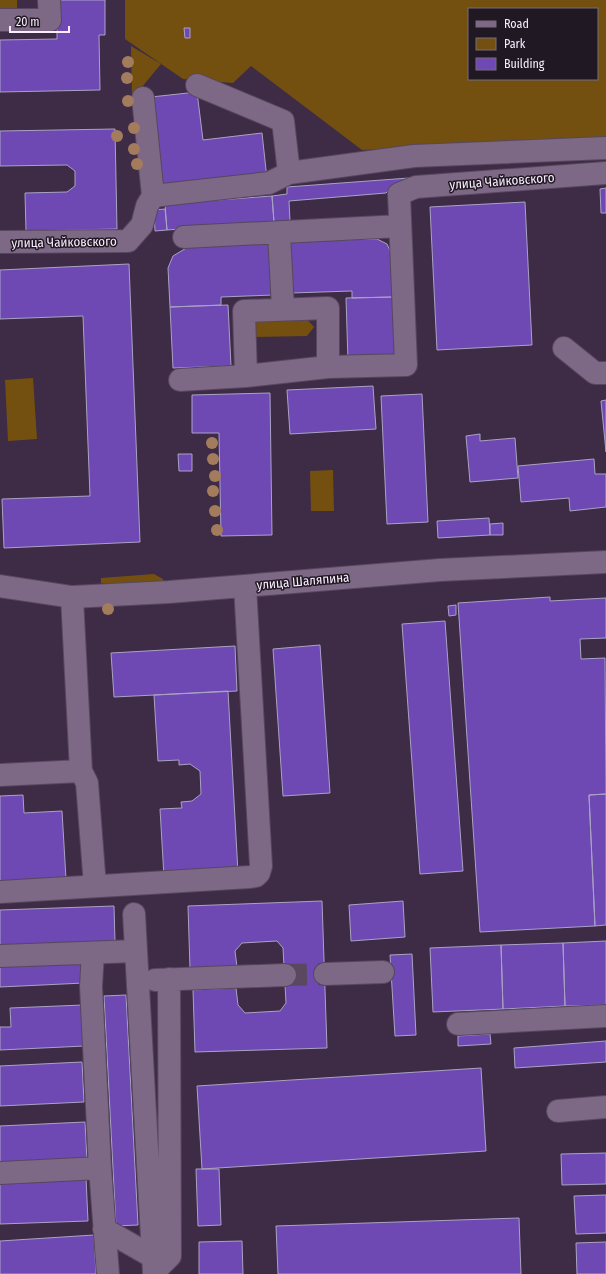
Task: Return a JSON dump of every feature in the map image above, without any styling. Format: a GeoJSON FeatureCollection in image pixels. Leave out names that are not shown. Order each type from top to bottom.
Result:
{"type":"FeatureCollection","features":[{"type":"Feature","properties":{"kind":"street"},"geometry":{"type":"LineString","coordinates":[[0,20],[50,20],[49,0]]}},
{"type":"Feature","properties":{"kind":"street"},"geometry":{"type":"LineString","coordinates":[[196,85],[284,121],[289,173]]}},
{"type":"Feature","properties":{"kind":"street"},"geometry":{"type":"LineString","coordinates":[[143,98],[153,196],[270,183],[289,173],[414,156],[606,148]]}},
{"type":"Feature","properties":{"kind":"street","name":"улица Чайковского"},"geometry":{"type":"LineString","coordinates":[[400,226],[399,194],[416,187],[606,173]]}},
{"type":"Feature","properties":{"kind":"street","name":"улица Чайковского"},"geometry":{"type":"LineString","coordinates":[[0,242],[128,241],[142,225],[147,206],[153,196]]}},
{"type":"Feature","properties":{"kind":"street"},"geometry":{"type":"LineString","coordinates":[[180,380],[246,376],[328,367],[406,366],[400,226],[184,237]]}},
{"type":"Feature","properties":{"kind":"street"},"geometry":{"type":"LineString","coordinates":[[279,232],[283,309]]}},
{"type":"Feature","properties":{"kind":"street"},"geometry":{"type":"LineString","coordinates":[[246,376],[244,311],[328,308],[328,367]]}},
{"type":"Feature","properties":{"kind":"street"},"geometry":{"type":"LineString","coordinates":[[564,348],[595,373],[606,373]]}},
{"type":"Feature","properties":{"kind":"street","name":"улица Шаляпина"},"geometry":{"type":"LineString","coordinates":[[0,586],[72,597],[169,592],[440,570],[606,562]]}},
{"type":"Feature","properties":{"kind":"street"},"geometry":{"type":"LineString","coordinates":[[0,892],[250,878],[256,876],[260,872],[261,866],[245,586]]}},
{"type":"Feature","properties":{"kind":"street"},"geometry":{"type":"LineString","coordinates":[[72,597],[81,770],[87,783],[95,886]]}},
{"type":"Feature","properties":{"kind":"street"},"geometry":{"type":"LineString","coordinates":[[0,775],[81,770]]}},
{"type":"Feature","properties":{"kind":"street"},"geometry":{"type":"LineString","coordinates":[[134,914],[154,1267]]}},
{"type":"Feature","properties":{"kind":"street"},"geometry":{"type":"LineString","coordinates":[[0,956],[136,950]]}},
{"type":"Feature","properties":{"kind":"street"},"geometry":{"type":"LineString","coordinates":[[93,953],[91,986],[100,1168],[108,1274]]}},
{"type":"Feature","properties":{"kind":"street"},"geometry":{"type":"LineString","coordinates":[[325,974],[383,972]]}},
{"type":"Feature","properties":{"kind":"street"},"geometry":{"type":"LineString","coordinates":[[138,981],[285,975]]}},
{"type":"Feature","properties":{"kind":"street"},"geometry":{"type":"LineString","coordinates":[[154,1267],[170,1256],[169,980]]}},
{"type":"Feature","properties":{"kind":"street"},"geometry":{"type":"LineString","coordinates":[[458,1024],[606,1016]]}},
{"type":"Feature","properties":{"kind":"street"},"geometry":{"type":"LineString","coordinates":[[558,1111],[606,1107]]}},
{"type":"Feature","properties":{"kind":"street"},"geometry":{"type":"LineString","coordinates":[[0,1173],[100,1168]]}},
{"type":"Feature","properties":{"kind":"street"},"geometry":{"type":"LineString","coordinates":[[104,1229],[154,1267]]}},
{"type":"Feature","properties":{"kind":"green space"},"geometry":{"type":"Polygon","coordinates":[[[0,0],[17,0],[17,14],[0,15],[0,0]]]}},
{"type":"Feature","properties":{"kind":"green space"},"geometry":{"type":"Polygon","coordinates":[[[125,0],[606,0],[606,140],[362,150],[251,66],[233,83],[183,79],[125,39],[125,0]]]}},
{"type":"Feature","properties":{"kind":"green space"},"geometry":{"type":"Polygon","coordinates":[[[131,46],[161,64],[132,99],[131,46]]]}},
{"type":"Feature","properties":{"kind":"green space"},"geometry":{"type":"Polygon","coordinates":[[[305,317],[314,327],[307,336],[256,337],[250,326],[257,318],[305,317]]]}},
{"type":"Feature","properties":{"kind":"green space"},"geometry":{"type":"Polygon","coordinates":[[[33,378],[37,439],[8,441],[5,380],[33,378]]]}},
{"type":"Feature","properties":{"kind":"green space"},"geometry":{"type":"Polygon","coordinates":[[[333,470],[334,511],[311,511],[310,471],[333,470]]]}},
{"type":"Feature","properties":{"kind":"green space"},"geometry":{"type":"Polygon","coordinates":[[[154,574],[163,579],[163,584],[113,585],[101,583],[101,578],[154,574]]]}},
{"type":"Feature","properties":{"kind":"building"},"geometry":{"type":"Polygon","coordinates":[[[57,0],[105,0],[105,35],[99,35],[100,90],[0,92],[0,40],[57,39],[57,0]]]}},
{"type":"Feature","properties":{"kind":"building"},"geometry":{"type":"Polygon","coordinates":[[[184,28],[190,28],[190,38],[185,38],[184,28]]]}},
{"type":"Feature","properties":{"kind":"building"},"geometry":{"type":"Polygon","coordinates":[[[197,92],[203,140],[262,133],[267,179],[163,192],[151,97],[197,92]]]}},
{"type":"Feature","properties":{"kind":"building"},"geometry":{"type":"Polygon","coordinates":[[[115,129],[117,229],[26,231],[25,193],[67,192],[75,186],[75,171],[67,165],[0,166],[0,131],[115,129]]]}},
{"type":"Feature","properties":{"kind":"building"},"geometry":{"type":"Polygon","coordinates":[[[409,178],[392,187],[386,193],[289,201],[290,221],[274,222],[272,196],[287,194],[287,187],[409,178]]]}},
{"type":"Feature","properties":{"kind":"building"},"geometry":{"type":"Polygon","coordinates":[[[606,188],[606,213],[601,213],[600,189],[606,188]]]}},
{"type":"Feature","properties":{"kind":"building"},"geometry":{"type":"Polygon","coordinates":[[[272,196],[274,222],[167,230],[165,204],[272,196]]]}},
{"type":"Feature","properties":{"kind":"building"},"geometry":{"type":"Polygon","coordinates":[[[525,202],[532,345],[437,350],[430,207],[525,202]]]}},
{"type":"Feature","properties":{"kind":"building"},"geometry":{"type":"Polygon","coordinates":[[[165,209],[167,230],[155,231],[154,210],[165,209]]]}},
{"type":"Feature","properties":{"kind":"building"},"geometry":{"type":"Polygon","coordinates":[[[377,239],[387,244],[392,255],[393,297],[352,298],[352,291],[291,293],[289,241],[377,239]]]}},
{"type":"Feature","properties":{"kind":"building"},"geometry":{"type":"Polygon","coordinates":[[[271,243],[273,295],[221,297],[221,305],[170,307],[168,268],[173,256],[188,247],[271,243]]]}},
{"type":"Feature","properties":{"kind":"building"},"geometry":{"type":"Polygon","coordinates":[[[129,264],[140,542],[4,548],[2,499],[90,496],[83,316],[0,319],[0,270],[129,264]]]}},
{"type":"Feature","properties":{"kind":"building"},"geometry":{"type":"Polygon","coordinates":[[[393,297],[395,359],[348,361],[346,298],[393,297]]]}},
{"type":"Feature","properties":{"kind":"building"},"geometry":{"type":"Polygon","coordinates":[[[228,305],[231,366],[173,368],[170,307],[228,305]]]}},
{"type":"Feature","properties":{"kind":"building"},"geometry":{"type":"Polygon","coordinates":[[[373,386],[376,429],[290,434],[287,390],[373,386]]]}},
{"type":"Feature","properties":{"kind":"building"},"geometry":{"type":"Polygon","coordinates":[[[270,393],[272,535],[221,536],[219,433],[192,433],[192,395],[270,393]]]}},
{"type":"Feature","properties":{"kind":"building"},"geometry":{"type":"Polygon","coordinates":[[[422,394],[428,522],[387,524],[381,396],[422,394]]]}},
{"type":"Feature","properties":{"kind":"building"},"geometry":{"type":"Polygon","coordinates":[[[606,400],[606,452],[601,401],[606,400]]]}},
{"type":"Feature","properties":{"kind":"building"},"geometry":{"type":"Polygon","coordinates":[[[480,434],[480,441],[515,438],[518,478],[470,482],[466,436],[480,434]]]}},
{"type":"Feature","properties":{"kind":"building"},"geometry":{"type":"Polygon","coordinates":[[[178,454],[192,454],[192,471],[179,471],[178,454]]]}},
{"type":"Feature","properties":{"kind":"building"},"geometry":{"type":"Polygon","coordinates":[[[594,459],[595,474],[606,474],[606,507],[570,511],[569,498],[521,502],[518,466],[594,459]]]}},
{"type":"Feature","properties":{"kind":"building"},"geometry":{"type":"Polygon","coordinates":[[[489,518],[490,535],[438,538],[437,521],[489,518]]]}},
{"type":"Feature","properties":{"kind":"building"},"geometry":{"type":"Polygon","coordinates":[[[503,523],[503,535],[490,535],[490,524],[503,523]]]}},
{"type":"Feature","properties":{"kind":"building"},"geometry":{"type":"Polygon","coordinates":[[[550,597],[550,601],[606,598],[606,638],[580,639],[581,659],[605,658],[606,794],[589,795],[595,926],[480,932],[458,603],[550,597]]]}},
{"type":"Feature","properties":{"kind":"building"},"geometry":{"type":"Polygon","coordinates":[[[456,605],[456,615],[449,616],[448,606],[456,605]]]}},
{"type":"Feature","properties":{"kind":"building"},"geometry":{"type":"Polygon","coordinates":[[[445,621],[463,871],[420,874],[402,624],[445,621]]]}},
{"type":"Feature","properties":{"kind":"building"},"geometry":{"type":"Polygon","coordinates":[[[320,645],[330,793],[283,796],[273,649],[320,645]]]}},
{"type":"Feature","properties":{"kind":"building"},"geometry":{"type":"Polygon","coordinates":[[[235,646],[237,691],[114,697],[111,653],[235,646]]]}},
{"type":"Feature","properties":{"kind":"building"},"geometry":{"type":"Polygon","coordinates":[[[228,691],[238,873],[164,877],[160,809],[182,808],[181,802],[192,801],[201,794],[200,771],[190,764],[179,765],[179,760],[158,761],[154,695],[228,691]]]}},
{"type":"Feature","properties":{"kind":"building"},"geometry":{"type":"Polygon","coordinates":[[[606,794],[606,925],[595,926],[589,795],[606,794]]]}},
{"type":"Feature","properties":{"kind":"building"},"geometry":{"type":"Polygon","coordinates":[[[23,795],[24,813],[62,811],[66,879],[0,883],[0,796],[23,795]]]}},
{"type":"Feature","properties":{"kind":"building"},"geometry":{"type":"Polygon","coordinates":[[[322,901],[327,1048],[195,1052],[193,990],[236,988],[238,1005],[245,1013],[280,1011],[286,1003],[283,948],[277,941],[242,943],[235,951],[237,967],[190,969],[188,906],[322,901]]]}},
{"type":"Feature","properties":{"kind":"building"},"geometry":{"type":"Polygon","coordinates":[[[403,901],[405,937],[351,941],[349,905],[403,901]]]}},
{"type":"Feature","properties":{"kind":"building"},"geometry":{"type":"Polygon","coordinates":[[[114,906],[115,942],[0,946],[0,910],[114,906]]]}},
{"type":"Feature","properties":{"kind":"building"},"geometry":{"type":"Polygon","coordinates":[[[606,941],[606,1005],[565,1006],[563,943],[606,941]]]}},
{"type":"Feature","properties":{"kind":"building"},"geometry":{"type":"Polygon","coordinates":[[[563,943],[565,1006],[503,1009],[501,945],[563,943]]]}},
{"type":"Feature","properties":{"kind":"building"},"geometry":{"type":"Polygon","coordinates":[[[501,945],[503,1009],[433,1012],[430,948],[501,945]]]}},
{"type":"Feature","properties":{"kind":"building"},"geometry":{"type":"Polygon","coordinates":[[[412,954],[416,1035],[395,1036],[390,955],[412,954]]]}},
{"type":"Feature","properties":{"kind":"building"},"geometry":{"type":"Polygon","coordinates":[[[83,962],[84,983],[0,987],[0,966],[83,962]]]}},
{"type":"Feature","properties":{"kind":"building"},"geometry":{"type":"Polygon","coordinates":[[[126,995],[138,1225],[116,1226],[104,996],[126,995]]]}},
{"type":"Feature","properties":{"kind":"building"},"geometry":{"type":"Polygon","coordinates":[[[83,1005],[85,1046],[0,1050],[0,1027],[11,1027],[10,1008],[83,1005]]]}},
{"type":"Feature","properties":{"kind":"building"},"geometry":{"type":"Polygon","coordinates":[[[490,1034],[491,1044],[458,1046],[458,1036],[490,1034]]]}},
{"type":"Feature","properties":{"kind":"building"},"geometry":{"type":"Polygon","coordinates":[[[606,1041],[606,1062],[515,1068],[514,1048],[606,1041]]]}},
{"type":"Feature","properties":{"kind":"building"},"geometry":{"type":"Polygon","coordinates":[[[82,1062],[84,1102],[0,1106],[0,1066],[82,1062]]]}},
{"type":"Feature","properties":{"kind":"building"},"geometry":{"type":"Polygon","coordinates":[[[481,1068],[486,1151],[202,1169],[197,1086],[481,1068]]]}},
{"type":"Feature","properties":{"kind":"building"},"geometry":{"type":"Polygon","coordinates":[[[85,1122],[87,1161],[0,1165],[0,1126],[85,1122]]]}},
{"type":"Feature","properties":{"kind":"building"},"geometry":{"type":"Polygon","coordinates":[[[606,1153],[606,1184],[562,1185],[561,1154],[606,1153]]]}},
{"type":"Feature","properties":{"kind":"building"},"geometry":{"type":"Polygon","coordinates":[[[196,1169],[219,1169],[221,1225],[198,1226],[196,1169]]]}},
{"type":"Feature","properties":{"kind":"building"},"geometry":{"type":"Polygon","coordinates":[[[86,1178],[88,1221],[0,1224],[0,1182],[86,1178]]]}},
{"type":"Feature","properties":{"kind":"building"},"geometry":{"type":"Polygon","coordinates":[[[606,1195],[606,1233],[576,1234],[574,1196],[606,1195]]]}},
{"type":"Feature","properties":{"kind":"building"},"geometry":{"type":"Polygon","coordinates":[[[519,1218],[521,1274],[278,1274],[276,1226],[519,1218]]]}},
{"type":"Feature","properties":{"kind":"building"},"geometry":{"type":"Polygon","coordinates":[[[94,1235],[96,1274],[0,1274],[0,1241],[94,1235]]]}},
{"type":"Feature","properties":{"kind":"building"},"geometry":{"type":"Polygon","coordinates":[[[242,1241],[243,1274],[199,1274],[199,1242],[242,1241]]]}},
{"type":"Feature","properties":{"kind":"building"},"geometry":{"type":"Polygon","coordinates":[[[606,1242],[606,1274],[577,1274],[576,1243],[606,1242]]]}},
{"type":"Feature","properties":{"kind":"tunnel"},"geometry":{"type":"LineString","coordinates":[[285,975],[325,974]]}}]}
